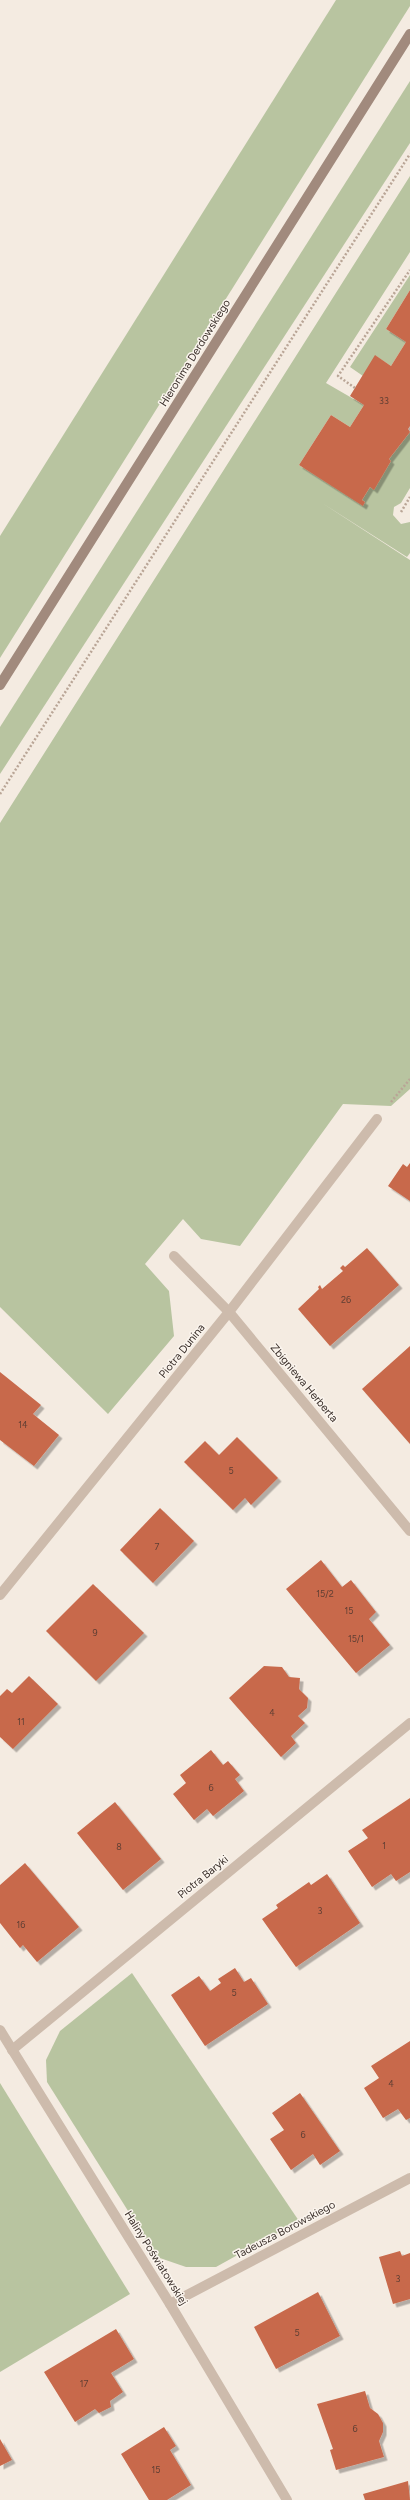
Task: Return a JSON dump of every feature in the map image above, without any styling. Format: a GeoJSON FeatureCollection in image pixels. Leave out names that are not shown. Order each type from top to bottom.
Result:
{"type":"FeatureCollection","features":[{"type":"Feature","properties":{"kind":"main road","name":"Hieronima Derdowskiego"},"geometry":{"type":"LineString","coordinates":[[0,684],[410,34]]}},
{"type":"Feature","properties":{"kind":"street","name":"Piotra Dunina"},"geometry":{"type":"LineString","coordinates":[[0,1595],[229,1312],[377,1119]]}},
{"type":"Feature","properties":{"kind":"street","name":"Zbigniewa Herberta"},"geometry":{"type":"LineString","coordinates":[[174,1256],[229,1312],[410,1531]]}},
{"type":"Feature","properties":{"kind":"street","name":"Piotra Baryki"},"geometry":{"type":"LineString","coordinates":[[12,2050],[410,1723]]}},
{"type":"Feature","properties":{"kind":"street","name":"Haliny Poświatowskiej"},"geometry":{"type":"LineString","coordinates":[[0,2030],[170,2304],[287,2500]]}},
{"type":"Feature","properties":{"kind":"street","name":"Tadeusza Borowskiego"},"geometry":{"type":"LineString","coordinates":[[170,2304],[410,2178]]}},
{"type":"Feature","properties":{"kind":"path"},"geometry":{"type":"LineString","coordinates":[[0,794],[410,154]]}},
{"type":"Feature","properties":{"kind":"path"},"geometry":{"type":"LineString","coordinates":[[355,388],[338,376],[410,270]]}},
{"type":"Feature","properties":{"kind":"path"},"geometry":{"type":"LineString","coordinates":[[401,512],[410,498]]}},
{"type":"Feature","properties":{"kind":"path"},"geometry":{"type":"LineString","coordinates":[[377,1119],[410,1079]]}},
{"type":"Feature","properties":{"kind":"green space"},"geometry":{"type":"Polygon","coordinates":[[[336,0],[410,0],[410,6],[0,658],[0,536],[336,0]]]}},
{"type":"Feature","properties":{"kind":"green space"},"geometry":{"type":"Polygon","coordinates":[[[410,81],[410,143],[0,774],[0,727],[410,81]]]}},
{"type":"Feature","properties":{"kind":"green space"},"geometry":{"type":"Polygon","coordinates":[[[410,176],[410,252],[326,383],[364,405],[350,427],[331,415],[299,465],[363,505],[365,502],[362,500],[370,487],[374,489],[391,461],[389,459],[410,432],[410,488],[401,503],[394,507],[393,515],[401,524],[410,522],[410,553],[407,557],[322,503],[410,560],[410,1089],[391,1106],[343,1104],[240,1246],[201,1239],[183,1219],[145,1264],[169,1291],[174,1336],[108,1414],[0,1307],[0,823],[410,176]]]}},
{"type":"Feature","properties":{"kind":"green space"},"geometry":{"type":"Polygon","coordinates":[[[410,275],[410,290],[386,329],[406,342],[391,366],[376,356],[363,376],[350,367],[410,275]]]}},
{"type":"Feature","properties":{"kind":"green space"},"geometry":{"type":"Polygon","coordinates":[[[132,1973],[299,2221],[216,2267],[186,2267],[157,2257],[47,2082],[46,2060],[60,2031],[132,1973]]]}},
{"type":"Feature","properties":{"kind":"green space"},"geometry":{"type":"Polygon","coordinates":[[[0,2083],[130,2294],[0,2372],[0,2083]]]}},
{"type":"Feature","properties":{"kind":"building"},"geometry":{"type":"Polygon","coordinates":[[[410,290],[410,426],[408,429],[410,432],[389,459],[391,461],[374,490],[370,487],[362,500],[365,502],[363,506],[299,465],[331,415],[350,427],[364,405],[350,396],[375,355],[391,366],[406,342],[386,329],[410,290]]]}},
{"type":"Feature","properties":{"kind":"building"},"geometry":{"type":"Polygon","coordinates":[[[410,1163],[410,1201],[388,1186],[403,1164],[407,1167],[410,1163]]]}},
{"type":"Feature","properties":{"kind":"building"},"geometry":{"type":"Polygon","coordinates":[[[367,1248],[399,1285],[330,1346],[298,1309],[319,1289],[318,1287],[320,1285],[322,1289],[343,1271],[340,1268],[343,1265],[345,1267],[367,1248]]]}},
{"type":"Feature","properties":{"kind":"building"},"geometry":{"type":"Polygon","coordinates":[[[410,1346],[410,1444],[362,1389],[410,1346]]]}},
{"type":"Feature","properties":{"kind":"building"},"geometry":{"type":"Polygon","coordinates":[[[0,1372],[41,1405],[33,1414],[59,1435],[34,1466],[0,1440],[0,1372]]]}},
{"type":"Feature","properties":{"kind":"building"},"geometry":{"type":"Polygon","coordinates":[[[237,1437],[278,1478],[251,1505],[245,1498],[233,1510],[184,1462],[205,1441],[219,1455],[237,1437]]]}},
{"type":"Feature","properties":{"kind":"building"},"geometry":{"type":"Polygon","coordinates":[[[160,1508],[194,1541],[153,1583],[120,1550],[160,1508]]]}},
{"type":"Feature","properties":{"kind":"building"},"geometry":{"type":"Polygon","coordinates":[[[321,1560],[342,1587],[351,1580],[376,1612],[369,1619],[390,1645],[356,1673],[286,1589],[321,1560]]]}},
{"type":"Feature","properties":{"kind":"building"},"geometry":{"type":"Polygon","coordinates":[[[93,1584],[144,1633],[96,1681],[46,1631],[93,1584]]]}},
{"type":"Feature","properties":{"kind":"building"},"geometry":{"type":"Polygon","coordinates":[[[264,1666],[282,1667],[289,1677],[300,1678],[299,1689],[308,1698],[307,1708],[298,1716],[305,1723],[291,1736],[296,1743],[281,1757],[229,1698],[264,1666]]]}},
{"type":"Feature","properties":{"kind":"building"},"geometry":{"type":"Polygon","coordinates":[[[29,1676],[58,1704],[13,1749],[0,1737],[0,1696],[7,1689],[12,1693],[29,1676]]]}},
{"type":"Feature","properties":{"kind":"building"},"geometry":{"type":"Polygon","coordinates":[[[211,1750],[223,1765],[228,1761],[240,1775],[235,1779],[244,1791],[213,1816],[207,1809],[194,1820],[173,1794],[186,1783],[180,1775],[211,1750]]]}},
{"type":"Feature","properties":{"kind":"building"},"geometry":{"type":"Polygon","coordinates":[[[410,1798],[410,1872],[396,1881],[391,1874],[372,1887],[348,1851],[368,1838],[362,1830],[410,1798]]]}},
{"type":"Feature","properties":{"kind":"building"},"geometry":{"type":"Polygon","coordinates":[[[115,1802],[161,1859],[123,1890],[77,1833],[115,1802]]]}},
{"type":"Feature","properties":{"kind":"building"},"geometry":{"type":"Polygon","coordinates":[[[25,1863],[79,1927],[37,1962],[23,1945],[20,1948],[0,1923],[0,1885],[25,1863]]]}},
{"type":"Feature","properties":{"kind":"building"},"geometry":{"type":"Polygon","coordinates":[[[327,1874],[360,1923],[296,1967],[262,1919],[278,1908],[276,1905],[309,1882],[311,1885],[327,1874]]]}},
{"type":"Feature","properties":{"kind":"building"},"geometry":{"type":"Polygon","coordinates":[[[235,1968],[244,1982],[251,1978],[268,2004],[205,2046],[171,1995],[199,1976],[210,1991],[221,1983],[218,1979],[235,1968]]]}},
{"type":"Feature","properties":{"kind":"building"},"geometry":{"type":"Polygon","coordinates":[[[410,2041],[410,2118],[406,2120],[398,2109],[383,2118],[364,2088],[379,2078],[371,2066],[410,2041]]]}},
{"type":"Feature","properties":{"kind":"building"},"geometry":{"type":"Polygon","coordinates":[[[300,2093],[340,2151],[320,2165],[313,2154],[291,2170],[270,2139],[284,2130],[272,2113],[300,2093]]]}},
{"type":"Feature","properties":{"kind":"building"},"geometry":{"type":"Polygon","coordinates":[[[400,2251],[402,2256],[410,2253],[410,2299],[393,2304],[379,2257],[400,2251]]]}},
{"type":"Feature","properties":{"kind":"building"},"geometry":{"type":"Polygon","coordinates":[[[318,2292],[340,2336],[276,2369],[254,2327],[318,2292]]]}},
{"type":"Feature","properties":{"kind":"building"},"geometry":{"type":"Polygon","coordinates":[[[116,2329],[134,2359],[111,2373],[123,2392],[110,2401],[111,2407],[99,2413],[95,2409],[75,2422],[44,2372],[116,2329]]]}},
{"type":"Feature","properties":{"kind":"building"},"geometry":{"type":"Polygon","coordinates":[[[365,2391],[370,2408],[378,2414],[383,2423],[383,2432],[379,2441],[384,2457],[336,2470],[330,2450],[333,2449],[317,2404],[365,2391]]]}},
{"type":"Feature","properties":{"kind":"building"},"geometry":{"type":"Polygon","coordinates":[[[164,2427],[176,2446],[170,2450],[191,2485],[167,2500],[149,2500],[121,2454],[164,2427]]]}},
{"type":"Feature","properties":{"kind":"building"},"geometry":{"type":"Polygon","coordinates":[[[0,2439],[12,2460],[0,2466],[0,2439]]]}},
{"type":"Feature","properties":{"kind":"building"},"geometry":{"type":"Polygon","coordinates":[[[408,2481],[410,2500],[365,2500],[363,2494],[408,2481]]]}}]}
